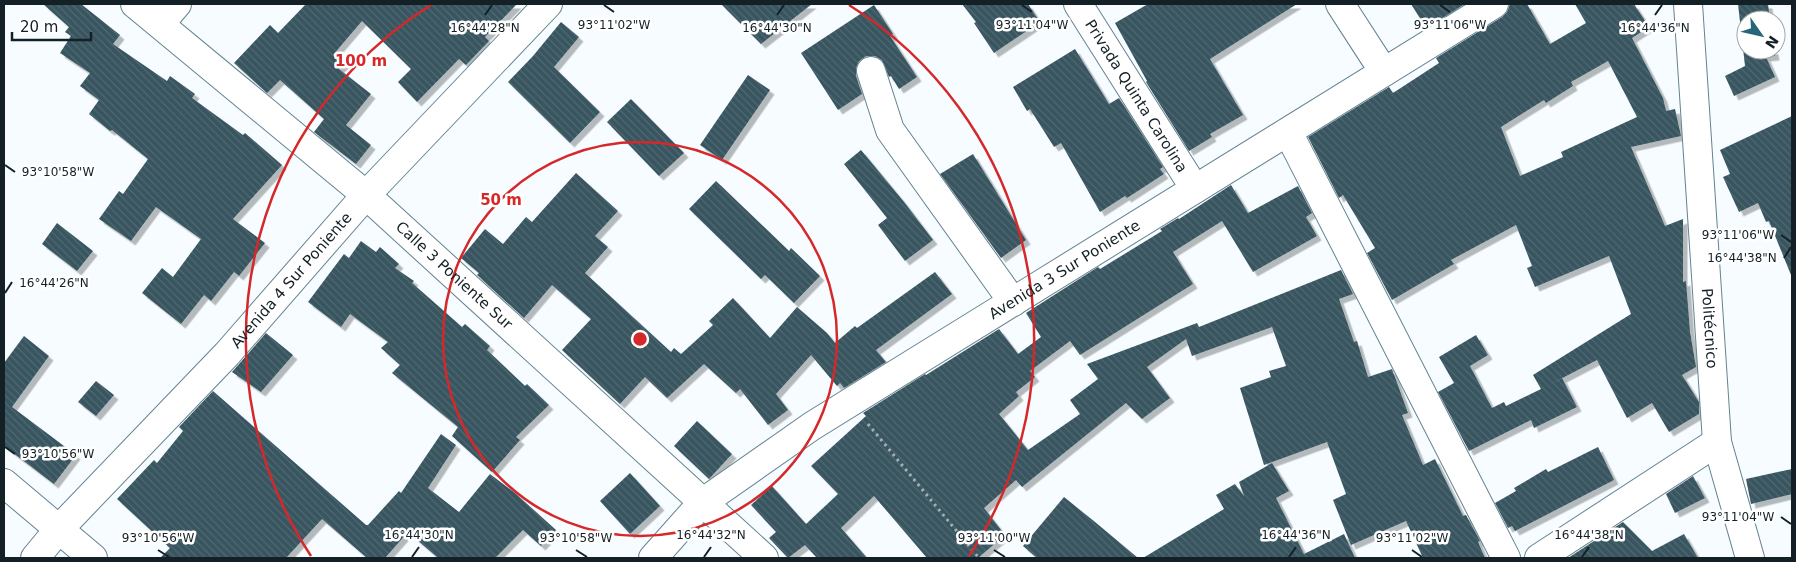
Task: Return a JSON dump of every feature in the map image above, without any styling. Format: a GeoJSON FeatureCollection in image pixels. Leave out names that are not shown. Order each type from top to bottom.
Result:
{"type":"FeatureCollection","features":[{"type":"Feature","properties":{"kind":"street","name":"Calle 3 Poniente Sur"},"geometry":{"type":"LineString","coordinates":[[134,4],[366,195],[764,558]]}},
{"type":"Feature","properties":{"kind":"street"},"geometry":{"type":"LineString","coordinates":[[160,24],[178,4]]}},
{"type":"Feature","properties":{"kind":"street","name":"Avenida 4 Sur Poniente"},"geometry":{"type":"LineString","coordinates":[[35,558],[59,528],[227,354],[366,195],[548,4]]}},
{"type":"Feature","properties":{"kind":"street","name":"Privada Quinta Carolina"},"geometry":{"type":"LineString","coordinates":[[1078,4],[1195,189]]}},
{"type":"Feature","properties":{"kind":"street"},"geometry":{"type":"LineString","coordinates":[[1340,4],[1384,72]]}},
{"type":"Feature","properties":{"kind":"street","name":"Avenida 3 Sur Poniente"},"geometry":{"type":"LineString","coordinates":[[653,558],[702,503],[812,426],[1494,4]]}},
{"type":"Feature","properties":{"kind":"street","name":"Politécnico"},"geometry":{"type":"LineString","coordinates":[[1688,4],[1717,442],[1750,558]]}},
{"type":"Feature","properties":{"kind":"street"},"geometry":{"type":"LineString","coordinates":[[871,71],[890,130],[1013,302]]}},
{"type":"Feature","properties":{"kind":"street"},"geometry":{"type":"LineString","coordinates":[[1288,132],[1506,558]]}},
{"type":"Feature","properties":{"kind":"street"},"geometry":{"type":"LineString","coordinates":[[1539,558],[1717,442]]}},
{"type":"Feature","properties":{"kind":"street"},"geometry":{"type":"LineString","coordinates":[[4,483],[93,558]]}},
{"type":"Feature","properties":{"kind":"path"},"geometry":{"type":"LineString","coordinates":[[850,402],[979,558]]}},
{"type":"Feature","properties":{"kind":"building"},"geometry":{"type":"Polygon","coordinates":[[[43,4],[81,4],[120,35],[113,44],[167,81],[170,76],[195,94],[192,98],[243,135],[245,133],[282,165],[233,219],[265,243],[239,276],[234,272],[211,301],[204,295],[181,324],[142,293],[162,268],[173,277],[201,239],[156,207],[131,241],[99,219],[119,191],[123,194],[148,159],[89,114],[99,100],[80,86],[90,73],[60,53],[71,36],[65,32],[69,27],[43,4]]]}},
{"type":"Feature","properties":{"kind":"building"},"geometry":{"type":"Polygon","coordinates":[[[306,4],[517,4],[485,37],[489,41],[466,65],[459,59],[417,102],[398,82],[411,69],[362,21],[333,55],[344,64],[339,69],[371,94],[346,125],[371,145],[356,164],[314,132],[324,119],[280,80],[267,93],[234,63],[270,25],[278,33],[306,4]]]}},
{"type":"Feature","properties":{"kind":"building"},"geometry":{"type":"Polygon","coordinates":[[[721,4],[812,4],[761,44],[721,4]]]}},
{"type":"Feature","properties":{"kind":"building"},"geometry":{"type":"Polygon","coordinates":[[[962,4],[1028,4],[1040,22],[994,53],[974,23],[976,22],[962,4]]]}},
{"type":"Feature","properties":{"kind":"building"},"geometry":{"type":"Polygon","coordinates":[[[1148,4],[1297,4],[1210,59],[1243,115],[1210,134],[1212,137],[1189,151],[1146,82],[1115,23],[1148,4]]]}},
{"type":"Feature","properties":{"kind":"building"},"geometry":{"type":"Polygon","coordinates":[[[1411,4],[1465,4],[1426,28],[1411,4]]]}},
{"type":"Feature","properties":{"kind":"building"},"geometry":{"type":"Polygon","coordinates":[[[1510,4],[1527,4],[1550,44],[1586,23],[1575,4],[1634,4],[1649,27],[1632,38],[1663,98],[1666,111],[1675,109],[1681,136],[1631,147],[1665,226],[1683,219],[1683,282],[1686,281],[1690,332],[1696,367],[1682,375],[1699,402],[1699,414],[1669,432],[1652,403],[1627,418],[1597,360],[1562,378],[1577,407],[1534,428],[1531,420],[1469,451],[1438,392],[1454,383],[1439,357],[1476,335],[1488,355],[1470,366],[1492,408],[1504,402],[1506,406],[1541,389],[1533,375],[1631,314],[1609,256],[1535,287],[1527,268],[1532,266],[1516,225],[1451,260],[1454,264],[1392,300],[1367,253],[1375,248],[1343,195],[1339,198],[1308,137],[1389,87],[1393,93],[1439,63],[1436,58],[1507,12],[1510,4]],[[1608,61],[1571,82],[1573,86],[1546,103],[1544,100],[1501,127],[1520,176],[1563,157],[1561,152],[1637,117],[1608,61]]]}},
{"type":"Feature","properties":{"kind":"building"},"geometry":{"type":"Polygon","coordinates":[[[1738,4],[1768,4],[1769,10],[1739,10],[1738,4]]]}},
{"type":"Feature","properties":{"kind":"building"},"geometry":{"type":"Polygon","coordinates":[[[874,5],[893,34],[890,36],[917,77],[899,89],[891,76],[889,77],[882,60],[875,56],[866,56],[859,61],[856,68],[856,76],[862,94],[838,110],[801,53],[874,5]]]}},
{"type":"Feature","properties":{"kind":"building"},"geometry":{"type":"Polygon","coordinates":[[[561,22],[579,37],[554,67],[600,112],[570,143],[508,82],[533,56],[561,22]]]}},
{"type":"Feature","properties":{"kind":"building"},"geometry":{"type":"Polygon","coordinates":[[[1075,49],[1109,104],[1119,98],[1163,167],[1160,169],[1164,174],[1127,198],[1125,196],[1100,212],[1061,143],[1054,147],[1030,109],[1027,111],[1013,87],[1075,49]]]}},
{"type":"Feature","properties":{"kind":"building"},"geometry":{"type":"Polygon","coordinates":[[[1744,60],[1767,60],[1775,77],[1734,96],[1725,76],[1745,66],[1744,60]]]}},
{"type":"Feature","properties":{"kind":"building"},"geometry":{"type":"Polygon","coordinates":[[[748,75],[770,90],[722,160],[700,145],[748,75]]]}},
{"type":"Feature","properties":{"kind":"building"},"geometry":{"type":"Polygon","coordinates":[[[631,99],[684,153],[659,176],[607,122],[631,99]]]}},
{"type":"Feature","properties":{"kind":"building"},"geometry":{"type":"Polygon","coordinates":[[[1792,116],[1791,275],[1769,221],[1766,222],[1758,203],[1739,212],[1723,177],[1730,174],[1720,150],[1792,116]]]}},
{"type":"Feature","properties":{"kind":"building"},"geometry":{"type":"Polygon","coordinates":[[[861,150],[933,240],[905,261],[878,225],[887,218],[844,164],[861,150]]]}},
{"type":"Feature","properties":{"kind":"building"},"geometry":{"type":"Polygon","coordinates":[[[973,154],[1026,240],[1001,258],[940,174],[973,154]]]}},
{"type":"Feature","properties":{"kind":"building"},"geometry":{"type":"Polygon","coordinates":[[[576,173],[618,211],[595,236],[608,247],[585,273],[671,352],[674,348],[681,354],[713,325],[709,321],[733,298],[770,338],[797,307],[827,333],[835,343],[855,326],[857,328],[935,272],[952,294],[876,350],[886,362],[844,388],[840,383],[837,386],[811,355],[776,394],[788,410],[768,425],[740,389],[736,393],[704,364],[667,398],[645,377],[620,404],[562,350],[591,319],[552,285],[524,318],[477,275],[479,273],[461,258],[485,229],[503,244],[526,217],[532,222],[576,173]]]}},
{"type":"Feature","properties":{"kind":"building"},"geometry":{"type":"Polygon","coordinates":[[[716,181],[789,251],[791,248],[820,276],[794,303],[765,275],[761,279],[689,209],[716,181]]]}},
{"type":"Feature","properties":{"kind":"building"},"geometry":{"type":"Polygon","coordinates":[[[1231,185],[1248,213],[1298,186],[1312,213],[1306,217],[1317,236],[1253,272],[1222,221],[1173,252],[1193,284],[1080,355],[1070,341],[1030,371],[1035,377],[1016,392],[1019,396],[999,414],[1028,450],[1080,414],[1070,400],[1098,379],[1087,364],[1197,323],[1199,327],[1341,270],[1353,294],[1339,299],[1354,342],[1357,341],[1368,377],[1392,369],[1408,413],[1402,415],[1423,465],[1435,459],[1463,516],[1466,515],[1480,541],[1478,542],[1485,558],[1423,558],[1406,521],[1351,545],[1333,500],[1346,494],[1327,442],[1264,465],[1240,388],[1271,377],[1269,371],[1286,366],[1272,327],[1192,356],[1186,339],[1147,367],[1170,398],[1142,419],[1126,403],[1022,487],[1016,480],[984,508],[1005,535],[978,558],[927,558],[874,496],[841,528],[867,558],[817,558],[805,545],[788,558],[769,538],[776,532],[751,505],[772,486],[806,524],[838,494],[811,466],[866,416],[863,413],[999,329],[1018,354],[1041,337],[1026,313],[1098,267],[1100,269],[1162,231],[1160,229],[1179,219],[1231,185]]]}},
{"type":"Feature","properties":{"kind":"building"},"geometry":{"type":"Polygon","coordinates":[[[57,223],[93,251],[77,271],[42,244],[57,223]]]}},
{"type":"Feature","properties":{"kind":"building"},"geometry":{"type":"Polygon","coordinates":[[[361,241],[376,252],[380,247],[399,264],[395,268],[414,281],[412,283],[462,327],[465,324],[490,346],[487,350],[525,386],[527,384],[549,405],[516,437],[520,440],[492,472],[452,436],[458,427],[392,373],[400,365],[381,348],[388,342],[350,314],[341,327],[308,302],[344,254],[349,258],[361,241]]]}},
{"type":"Feature","properties":{"kind":"building"},"geometry":{"type":"Polygon","coordinates":[[[266,333],[293,355],[261,392],[232,372],[266,333]]]}},
{"type":"Feature","properties":{"kind":"building"},"geometry":{"type":"Polygon","coordinates":[[[24,336],[49,356],[12,407],[76,455],[54,484],[4,446],[4,363],[24,336]]]}},
{"type":"Feature","properties":{"kind":"building"},"geometry":{"type":"Polygon","coordinates":[[[96,381],[114,395],[96,416],[78,402],[96,381]]]}},
{"type":"Feature","properties":{"kind":"building"},"geometry":{"type":"Polygon","coordinates":[[[213,391],[366,525],[399,491],[401,493],[441,434],[456,445],[428,488],[459,512],[490,474],[515,493],[556,530],[541,546],[523,530],[495,558],[438,558],[408,532],[385,558],[367,558],[322,519],[286,558],[160,558],[170,548],[117,499],[154,460],[157,463],[183,431],[179,427],[213,391]]]}},
{"type":"Feature","properties":{"kind":"building"},"geometry":{"type":"Polygon","coordinates":[[[697,421],[732,454],[709,479],[674,446],[697,421]]]}},
{"type":"Feature","properties":{"kind":"building"},"geometry":{"type":"Polygon","coordinates":[[[1598,447],[1614,480],[1515,531],[1512,526],[1508,528],[1495,503],[1516,491],[1514,488],[1546,469],[1548,472],[1598,447]]]}},
{"type":"Feature","properties":{"kind":"building"},"geometry":{"type":"Polygon","coordinates":[[[1272,463],[1289,491],[1276,498],[1304,554],[1344,534],[1355,558],[1143,558],[1224,509],[1216,495],[1235,484],[1244,496],[1239,482],[1272,463]]]}},
{"type":"Feature","properties":{"kind":"building"},"geometry":{"type":"Polygon","coordinates":[[[1792,469],[1792,494],[1751,504],[1746,479],[1792,469]]]}},
{"type":"Feature","properties":{"kind":"building"},"geometry":{"type":"Polygon","coordinates":[[[630,473],[660,506],[630,534],[600,501],[630,473]]]}},
{"type":"Feature","properties":{"kind":"building"},"geometry":{"type":"Polygon","coordinates":[[[1693,476],[1705,498],[1675,513],[1666,494],[1693,476]]]}},
{"type":"Feature","properties":{"kind":"building"},"geometry":{"type":"Polygon","coordinates":[[[1064,497],[1138,558],[1037,558],[1023,546],[1064,497]]]}},
{"type":"Feature","properties":{"kind":"building"},"geometry":{"type":"Polygon","coordinates":[[[1623,522],[1652,551],[1684,534],[1698,558],[1568,558],[1623,522]]]}}]}
